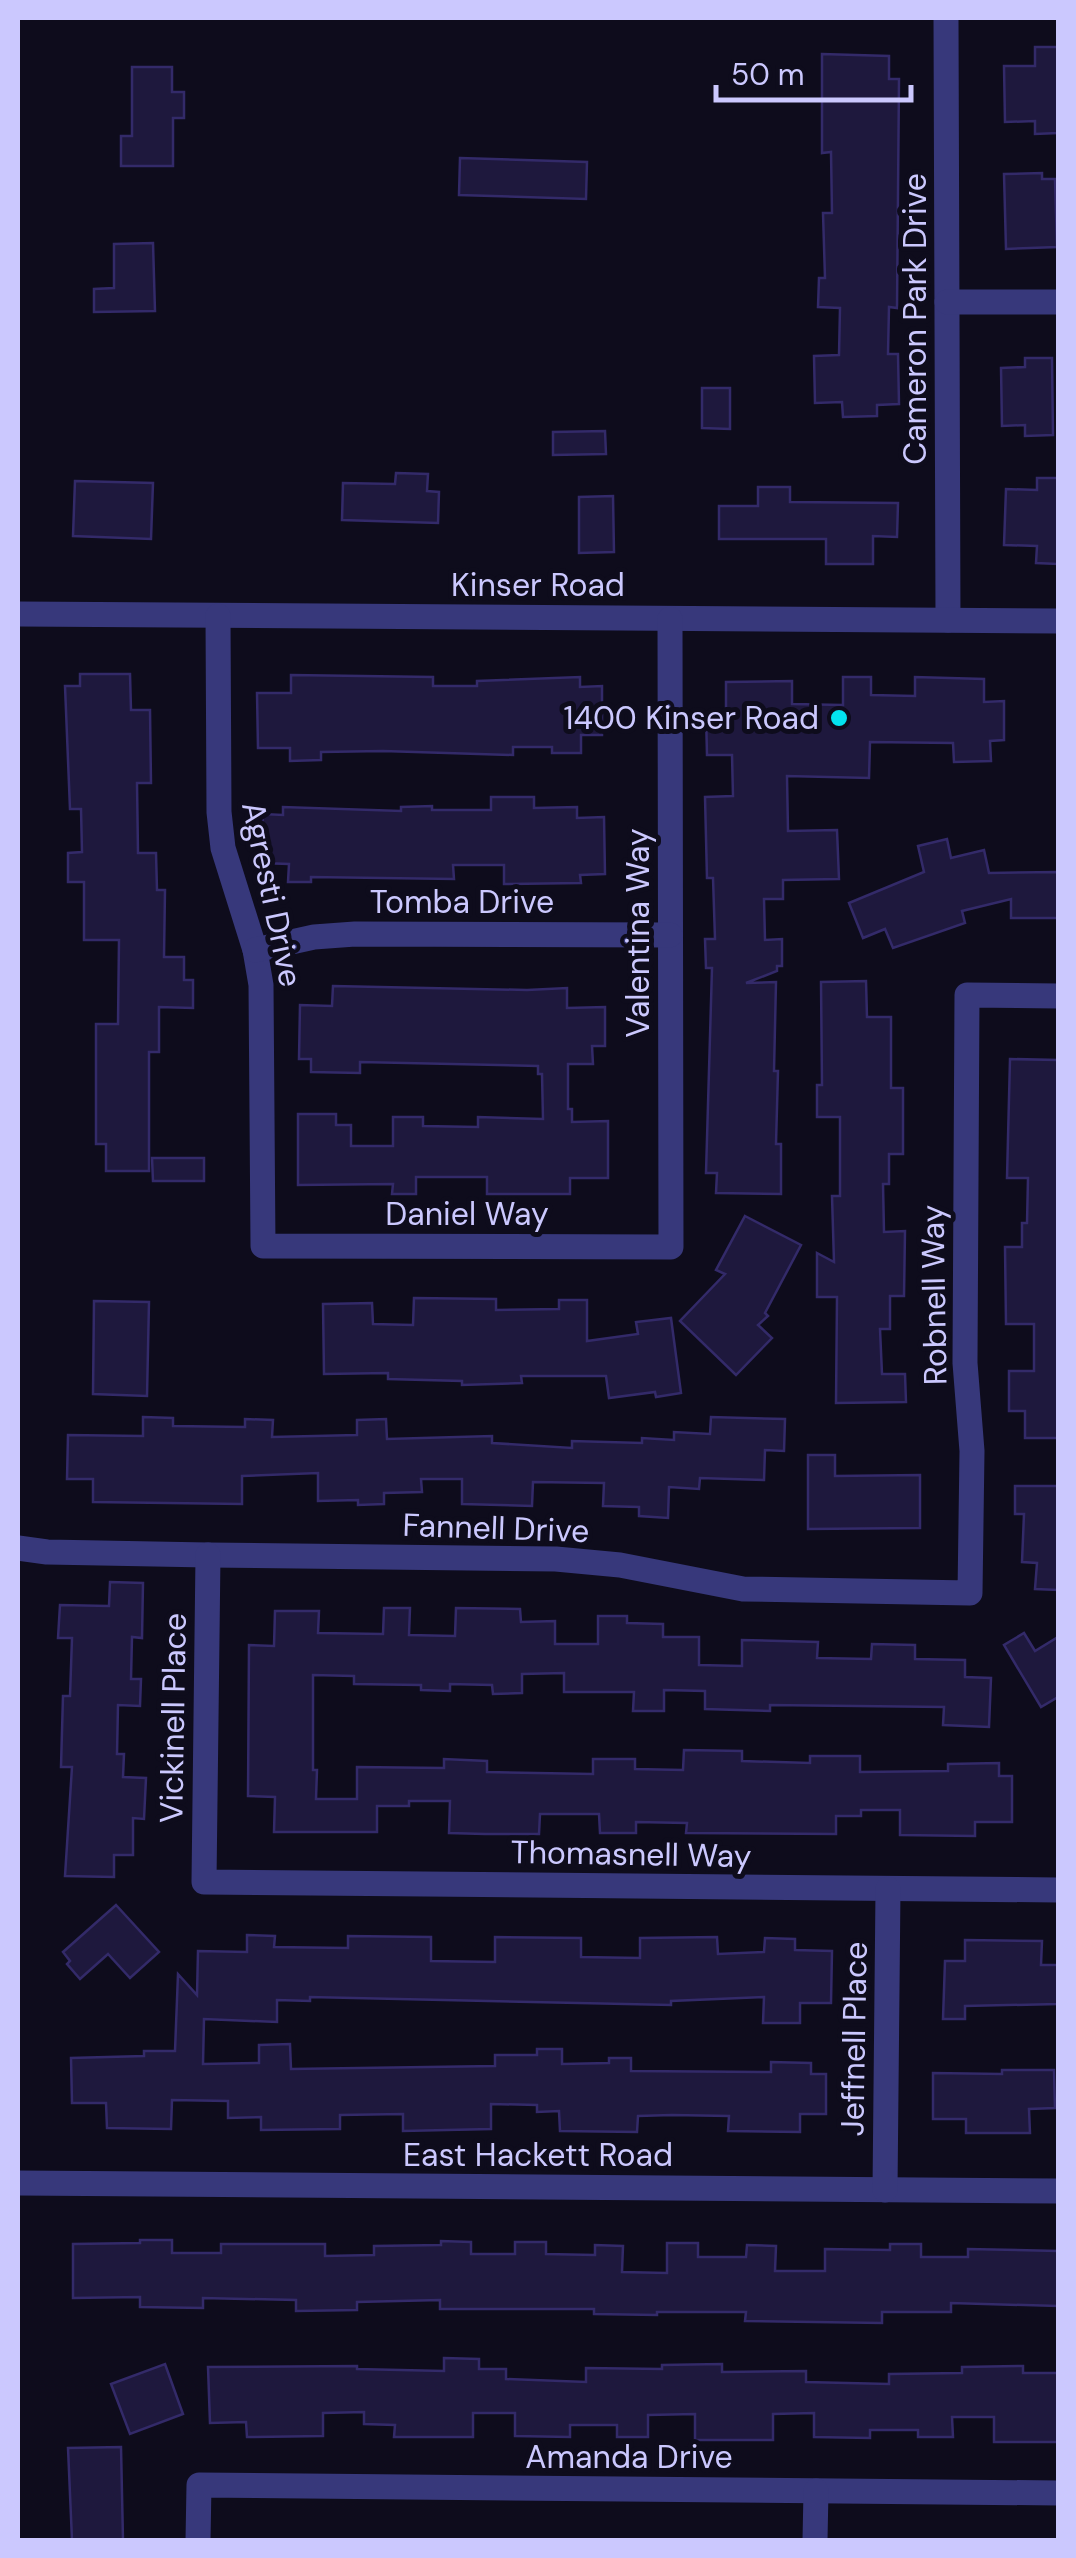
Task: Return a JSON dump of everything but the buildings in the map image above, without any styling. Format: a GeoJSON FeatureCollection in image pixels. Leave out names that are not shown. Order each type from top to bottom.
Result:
{"type":"FeatureCollection","features":[{"type":"Feature","properties":{"kind":"street","name":"Cameron Park Drive"},"geometry":{"type":"LineString","coordinates":[[946,18],[948,620]]}},
{"type":"Feature","properties":{"kind":"street"},"geometry":{"type":"LineString","coordinates":[[947,302],[1058,302]]}},
{"type":"Feature","properties":{"kind":"street","name":"Kinser Road"},"geometry":{"type":"LineString","coordinates":[[18,614],[1058,621]]}},
{"type":"Feature","properties":{"kind":"street","name":"Agresti Drive"},"geometry":{"type":"LineString","coordinates":[[218,616],[218,812],[223,848],[255,950],[263,1021],[263,1246]]}},
{"type":"Feature","properties":{"kind":"street","name":"Valentina Way"},"geometry":{"type":"LineString","coordinates":[[670,618],[671,1247]]}},
{"type":"Feature","properties":{"kind":"street","name":"Tomba Drive"},"geometry":{"type":"LineString","coordinates":[[255,950],[355,934],[670,935]]}},
{"type":"Feature","properties":{"kind":"street","name":"Robnell Way"},"geometry":{"type":"LineString","coordinates":[[970,1593],[972,1452],[965,1363],[967,996],[1058,996]]}},
{"type":"Feature","properties":{"kind":"street","name":"Daniel Way"},"geometry":{"type":"LineString","coordinates":[[263,1246],[671,1247]]}},
{"type":"Feature","properties":{"kind":"street","name":"Fannell Drive"},"geometry":{"type":"LineString","coordinates":[[18,1548],[47,1552],[556,1559],[620,1565],[743,1589],[970,1593]]}},
{"type":"Feature","properties":{"kind":"street","name":"Vickinell Place"},"geometry":{"type":"LineString","coordinates":[[204,1882],[208,1555]]}},
{"type":"Feature","properties":{"kind":"street","name":"Thomasnell Way"},"geometry":{"type":"LineString","coordinates":[[204,1882],[1058,1890]]}},
{"type":"Feature","properties":{"kind":"street","name":"Jeffnell Place"},"geometry":{"type":"LineString","coordinates":[[885,2190],[888,1889]]}},
{"type":"Feature","properties":{"kind":"street","name":"East Hackett Road"},"geometry":{"type":"LineString","coordinates":[[18,2182],[1058,2192]]}},
{"type":"Feature","properties":{"kind":"street","name":"Amanda Drive"},"geometry":{"type":"LineString","coordinates":[[198,2540],[198,2486],[1058,2493]]}},
{"type":"Feature","properties":{"kind":"street"},"geometry":{"type":"LineString","coordinates":[[816,2490],[816,2540]]}},
{"type":"Feature","properties":{"kind":"place","name":"1400 Kinser Road"},"geometry":{"type":"Point","coordinates":[839,718]}}]}
